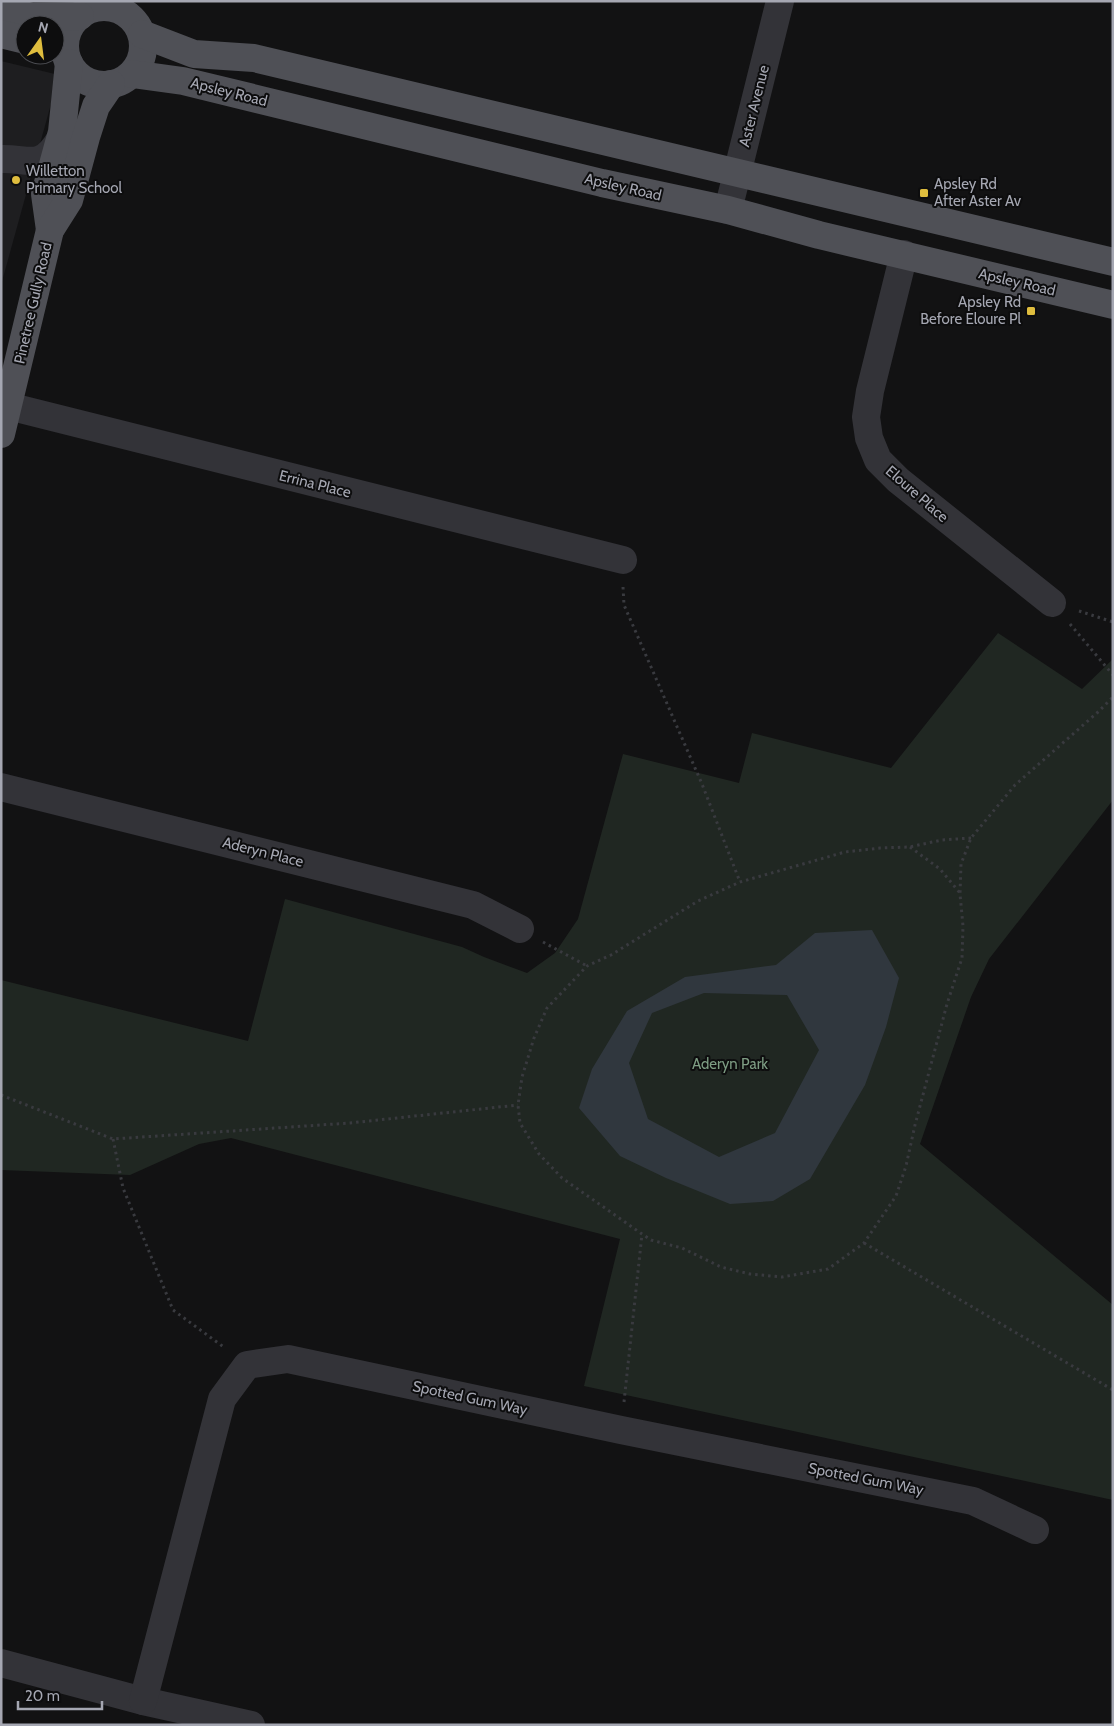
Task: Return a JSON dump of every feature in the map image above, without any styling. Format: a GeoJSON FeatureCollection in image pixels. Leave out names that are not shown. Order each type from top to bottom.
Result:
{"type":"FeatureCollection","features":[{"type":"Feature","properties":{"kind":"main road"},"geometry":{"type":"LineString","coordinates":[[1,8],[31,17],[80,16]]}},
{"type":"Feature","properties":{"kind":"main road"},"geometry":{"type":"LineString","coordinates":[[65,43],[73,24],[80,16],[91,10],[103,8],[116,9],[127,14],[136,23],[142,34],[143,44],[139,65],[122,79]]}},
{"type":"Feature","properties":{"kind":"main road"},"geometry":{"type":"LineString","coordinates":[[1,34],[15,38]]}},
{"type":"Feature","properties":{"kind":"main road","name":"Apsley Road"},"geometry":{"type":"LineString","coordinates":[[142,34],[194,54],[254,58],[1113,262]]}},
{"type":"Feature","properties":{"kind":"main road","name":"Apsley Road"},"geometry":{"type":"LineString","coordinates":[[65,59],[76,74],[87,81],[99,85],[122,79],[182,81],[602,183],[728,210],[819,235],[1113,305]]}},
{"type":"Feature","properties":{"kind":"main road","name":"Pinetree Gully Road"},"geometry":{"type":"LineString","coordinates":[[50,230],[45,194],[62,132],[63,65]]}},
{"type":"Feature","properties":{"kind":"main road","name":"Pinetree Gully Road"},"geometry":{"type":"LineString","coordinates":[[1,434],[50,230],[69,200],[96,106],[122,79]]}},
{"type":"Feature","properties":{"kind":"street","name":"Aster Avenue"},"geometry":{"type":"LineString","coordinates":[[728,210],[780,1]]}},
{"type":"Feature","properties":{"kind":"street"},"geometry":{"type":"LineString","coordinates":[[1,159],[16,159],[28,162],[39,160],[53,150],[59,141]]}},
{"type":"Feature","properties":{"kind":"street","name":"Eloure Place"},"geometry":{"type":"LineString","coordinates":[[904,254],[870,391],[866,417],[869,438],[878,460],[898,480],[1052,603]]}},
{"type":"Feature","properties":{"kind":"street","name":"Errina Place"},"geometry":{"type":"LineString","coordinates":[[8,406],[623,560]]}},
{"type":"Feature","properties":{"kind":"street","name":"Aderyn Place"},"geometry":{"type":"LineString","coordinates":[[1,787],[473,905],[520,930]]}},
{"type":"Feature","properties":{"kind":"street","name":"Spotted Gum Way"},"geometry":{"type":"LineString","coordinates":[[247,1365],[288,1359],[621,1430],[973,1501],[1035,1530]]}},
{"type":"Feature","properties":{"kind":"street"},"geometry":{"type":"LineString","coordinates":[[143,1701],[222,1399],[247,1365]]}},
{"type":"Feature","properties":{"kind":"street"},"geometry":{"type":"LineString","coordinates":[[1,1663],[143,1701],[251,1725]]}},
{"type":"Feature","properties":{"kind":"path"},"geometry":{"type":"LineString","coordinates":[[623,560],[624,605],[702,784],[740,882]]}},
{"type":"Feature","properties":{"kind":"path"},"geometry":{"type":"LineString","coordinates":[[1052,603],[1113,622]]}},
{"type":"Feature","properties":{"kind":"path"},"geometry":{"type":"LineString","coordinates":[[1052,603],[1113,675]]}},
{"type":"Feature","properties":{"kind":"path"},"geometry":{"type":"LineString","coordinates":[[971,838],[942,840],[909,847],[845,852],[740,882],[698,900],[611,956],[587,966],[547,1008],[534,1038],[522,1077],[518,1105],[520,1123],[539,1154],[562,1178],[651,1240],[682,1248],[721,1267],[750,1274],[782,1277],[828,1269],[864,1242],[896,1196],[906,1166],[947,1004],[962,958],[961,864],[971,838],[1015,785],[1113,697]]}},
{"type":"Feature","properties":{"kind":"path"},"geometry":{"type":"LineString","coordinates":[[909,847],[940,869],[960,894]]}},
{"type":"Feature","properties":{"kind":"path"},"geometry":{"type":"LineString","coordinates":[[520,930],[587,966]]}},
{"type":"Feature","properties":{"kind":"path"},"geometry":{"type":"LineString","coordinates":[[1,1095],[113,1138],[350,1123],[518,1105]]}},
{"type":"Feature","properties":{"kind":"path"},"geometry":{"type":"LineString","coordinates":[[113,1138],[123,1188],[173,1310],[247,1365]]}},
{"type":"Feature","properties":{"kind":"path"},"geometry":{"type":"LineString","coordinates":[[621,1430],[642,1234]]}},
{"type":"Feature","properties":{"kind":"path"},"geometry":{"type":"LineString","coordinates":[[864,1242],[1113,1390]]}},
{"type":"Feature","properties":{"kind":"shaded area","name":"Willetton Primary School"},"geometry":{"type":"Polygon","coordinates":[[[1,61],[59,75],[1,285],[1,61]]]}},
{"type":"Feature","properties":{"kind":"shaded area"},"geometry":{"type":"Polygon","coordinates":[[[872,930],[899,978],[886,1027],[865,1085],[810,1179],[773,1201],[730,1204],[666,1178],[620,1156],[579,1108],[592,1069],[627,1011],[685,977],[776,965],[815,933],[872,930]],[[704,993],[652,1013],[629,1063],[648,1119],[719,1157],[775,1133],[819,1050],[787,995],[704,993]]]}},
{"type":"Feature","properties":{"kind":"green space","name":"Aderyn Park"},"geometry":{"type":"Polygon","coordinates":[[[998,633],[1082,689],[1113,659],[1113,800],[989,959],[971,997],[920,1144],[1113,1305],[1113,1500],[584,1386],[620,1239],[231,1138],[199,1144],[130,1175],[1,1170],[1,980],[248,1041],[285,899],[462,947],[527,973],[555,953],[578,919],[623,754],[739,783],[752,733],[891,768],[998,633]]]}},
{"type":"Feature","properties":{"kind":"place","name":"Willetton Primary School"},"geometry":{"type":"Point","coordinates":[16,180]}},
{"type":"Feature","properties":{"kind":"place","name":"Apsley Rd After Aster Av"},"geometry":{"type":"Point","coordinates":[924,193]}},
{"type":"Feature","properties":{"kind":"place","name":"Apsley Rd Before Eloure Pl"},"geometry":{"type":"Point","coordinates":[1031,311]}}]}
